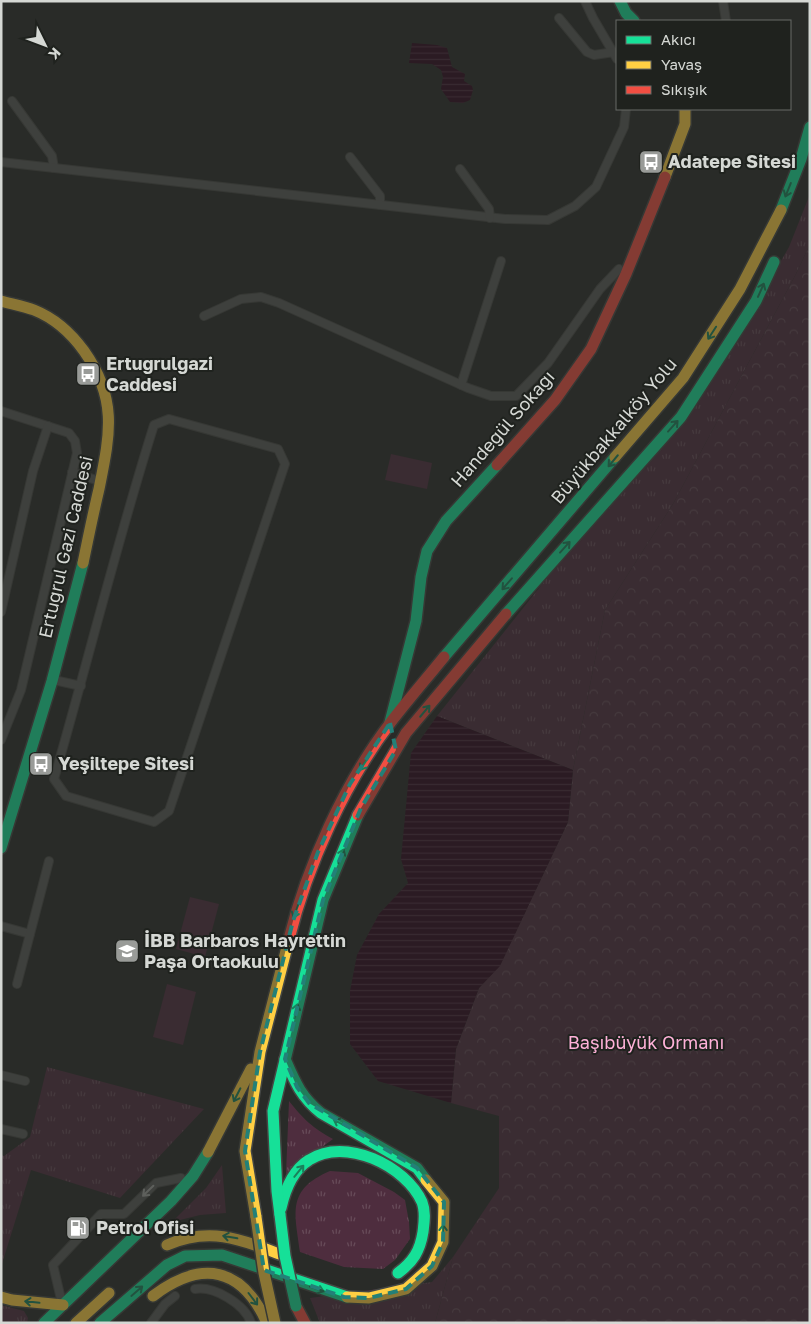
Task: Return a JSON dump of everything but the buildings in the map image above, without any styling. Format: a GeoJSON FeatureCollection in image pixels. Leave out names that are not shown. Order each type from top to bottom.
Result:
{"type":"FeatureCollection","features":[{"type":"Feature","properties":{"kind":"main road"},"geometry":{"type":"LineString","coordinates":[[620,1],[626,13],[633,20]]}},
{"type":"Feature","properties":{"kind":"main road","name":"Handegül Sokağı"},"geometry":{"type":"LineString","coordinates":[[390,723],[416,621],[421,577],[427,551],[446,521],[555,400],[591,349],[635,253],[685,124],[685,110]]}},
{"type":"Feature","properties":{"kind":"main road","name":"Büyükbakkalköy Yolu"},"geometry":{"type":"LineString","coordinates":[[390,723],[455,644],[684,378],[740,289],[777,219],[801,159],[810,127]]}},
{"type":"Feature","properties":{"kind":"main road"},"geometry":{"type":"LineString","coordinates":[[305,1323],[296,1306],[285,1256],[277,1190],[272,1111],[323,900],[361,808],[406,733],[523,594],[681,417],[756,301],[779,250]]}},
{"type":"Feature","properties":{"kind":"main road","name":"Ertuğrul Gazi Caddesi"},"geometry":{"type":"LineString","coordinates":[[1,301],[36,310],[58,324],[79,344],[100,379],[107,400],[109,424],[108,442],[88,540],[52,679],[1,848]]}},
{"type":"Feature","properties":{"kind":"main road"},"geometry":{"type":"LineString","coordinates":[[390,723],[396,750]]}},
{"type":"Feature","properties":{"kind":"main road"},"geometry":{"type":"LineString","coordinates":[[275,1323],[264,1273],[245,1151],[260,1052],[292,921],[318,852],[350,784],[390,723]]}},
{"type":"Feature","properties":{"kind":"main road"},"geometry":{"type":"LineString","coordinates":[[44,1323],[193,1176],[214,1143],[235,1097],[260,1052]]}},
{"type":"Feature","properties":{"kind":"main road"},"geometry":{"type":"LineString","coordinates":[[100,1323],[167,1265],[185,1256],[222,1256],[344,1297],[369,1298],[406,1289],[432,1266],[443,1242],[444,1202],[417,1168],[321,1113],[309,1103],[297,1088],[285,1059]]}},
{"type":"Feature","properties":{"kind":"main road"},"geometry":{"type":"LineString","coordinates":[[280,1215],[284,1192],[303,1165],[314,1156],[334,1152],[351,1152],[379,1161],[394,1170],[413,1187],[422,1204],[425,1223],[419,1254],[392,1278]]}},
{"type":"Feature","properties":{"kind":"main road"},"geometry":{"type":"LineString","coordinates":[[159,1250],[176,1240],[211,1234],[243,1240],[298,1262]]}},
{"type":"Feature","properties":{"kind":"main road"},"geometry":{"type":"LineString","coordinates":[[146,1303],[160,1290],[182,1278],[196,1274],[222,1276],[238,1282],[246,1290],[262,1311],[267,1323]]}},
{"type":"Feature","properties":{"kind":"main road"},"geometry":{"type":"LineString","coordinates":[[76,1323],[116,1286]]}},
{"type":"Feature","properties":{"kind":"main road"},"geometry":{"type":"LineString","coordinates":[[1,1297],[12,1300],[63,1305]]}},
{"type":"Feature","properties":{"kind":"lane"},"geometry":{"type":"LineString","coordinates":[[585,1],[616,56]]}},
{"type":"Feature","properties":{"kind":"lane"},"geometry":{"type":"LineString","coordinates":[[723,1],[726,20]]}},
{"type":"Feature","properties":{"kind":"lane"},"geometry":{"type":"LineString","coordinates":[[559,18],[587,52],[594,55],[616,56]]}},
{"type":"Feature","properties":{"kind":"lane"},"geometry":{"type":"LineString","coordinates":[[12,100],[52,156],[54,168]]}},
{"type":"Feature","properties":{"kind":"lane"},"geometry":{"type":"LineString","coordinates":[[1,162],[490,218],[548,220],[575,206],[596,187],[624,128],[626,110]]}},
{"type":"Feature","properties":{"kind":"lane"},"geometry":{"type":"LineString","coordinates":[[350,157],[380,196],[380,205]]}},
{"type":"Feature","properties":{"kind":"lane"},"geometry":{"type":"LineString","coordinates":[[460,169],[489,209],[490,218]]}},
{"type":"Feature","properties":{"kind":"lane"},"geometry":{"type":"LineString","coordinates":[[204,316],[242,299],[261,297],[279,303],[461,385],[491,396],[516,396],[548,363],[600,289],[635,253]]}},
{"type":"Feature","properties":{"kind":"lane"},"geometry":{"type":"LineString","coordinates":[[461,385],[501,261]]}},
{"type":"Feature","properties":{"kind":"lane"},"geometry":{"type":"LineString","coordinates":[[1,411],[68,433],[75,441],[76,453],[21,690],[1,740]]}},
{"type":"Feature","properties":{"kind":"lane"},"geometry":{"type":"LineString","coordinates":[[169,419],[278,449],[285,464],[169,811],[154,822],[66,796],[54,779],[81,686],[135,484],[154,425],[169,419]]}},
{"type":"Feature","properties":{"kind":"lane"},"geometry":{"type":"LineString","coordinates":[[1,612],[32,471],[48,426]]}},
{"type":"Feature","properties":{"kind":"lane"},"geometry":{"type":"LineString","coordinates":[[72,472],[100,482]]}},
{"type":"Feature","properties":{"kind":"lane"},"geometry":{"type":"LineString","coordinates":[[52,679],[81,686]]}},
{"type":"Feature","properties":{"kind":"lane"},"geometry":{"type":"LineString","coordinates":[[17,984],[49,861]]}},
{"type":"Feature","properties":{"kind":"lane"},"geometry":{"type":"LineString","coordinates":[[1,926],[30,934]]}},
{"type":"Feature","properties":{"kind":"lane"},"geometry":{"type":"LineString","coordinates":[[1,1075],[25,1081]]}},
{"type":"Feature","properties":{"kind":"lane"},"geometry":{"type":"LineString","coordinates":[[1,1129],[23,1134]]}},
{"type":"Feature","properties":{"kind":"lane"},"geometry":{"type":"LineString","coordinates":[[63,1305],[53,1265],[100,1214],[124,1214],[156,1183],[193,1176]]}},
{"type":"Feature","properties":{"kind":"lane"},"geometry":{"type":"LineString","coordinates":[[152,1323],[166,1304],[175,1296],[191,1289],[202,1288],[213,1290],[233,1301],[247,1315],[251,1323]]}},
{"type":"Feature","properties":{"kind":"highlighted area"},"geometry":{"type":"Polygon","coordinates":[[[390,723],[396,750],[361,808],[323,900],[285,1059],[297,1087],[309,1103],[417,1168],[444,1202],[443,1242],[432,1266],[406,1289],[369,1298],[344,1297],[264,1270],[245,1151],[260,1052],[293,921],[318,852],[350,784],[390,723]]]}},
{"type":"Feature","properties":{"kind":"green space"},"geometry":{"type":"Polygon","coordinates":[[[810,194],[810,244],[796,274],[673,504],[605,610],[573,770],[437,716],[731,347],[789,247],[810,194]]]}},
{"type":"Feature","properties":{"kind":"green space","name":"Başıbüyük Ormanı"},"geometry":{"type":"Polygon","coordinates":[[[810,244],[810,1323],[435,1323],[453,1257],[499,1188],[499,1116],[451,1103],[456,1049],[479,988],[500,965],[568,822],[573,770],[605,610],[673,504],[796,274],[810,244]]]}},
{"type":"Feature","properties":{"kind":"green space"},"geometry":{"type":"Polygon","coordinates":[[[391,454],[432,463],[427,489],[385,480],[391,454]]]}},
{"type":"Feature","properties":{"kind":"green space"},"geometry":{"type":"Polygon","coordinates":[[[190,897],[219,904],[205,957],[176,949],[190,897]]]}},
{"type":"Feature","properties":{"kind":"green space"},"geometry":{"type":"Polygon","coordinates":[[[167,984],[196,992],[183,1045],[153,1037],[167,984]]]}},
{"type":"Feature","properties":{"kind":"green space"},"geometry":{"type":"Polygon","coordinates":[[[47,1067],[204,1109],[120,1198],[31,1170],[1,1267],[1,1155],[4,1156],[30,1137],[47,1067]]]}},
{"type":"Feature","properties":{"kind":"green space"},"geometry":{"type":"Polygon","coordinates":[[[289,1101],[309,1123],[333,1139],[286,1174],[289,1101]]]}},
{"type":"Feature","properties":{"kind":"green space"},"geometry":{"type":"Polygon","coordinates":[[[222,1165],[226,1213],[200,1215],[172,1222],[206,1188],[222,1165]]]}},
{"type":"Feature","properties":{"kind":"green space"},"geometry":{"type":"Polygon","coordinates":[[[330,1171],[358,1173],[405,1200],[410,1239],[395,1260],[383,1269],[344,1267],[300,1252],[296,1214],[300,1194],[316,1178],[330,1171]]]}},
{"type":"Feature","properties":{"kind":"green space"},"geometry":{"type":"Polygon","coordinates":[[[453,1257],[435,1323],[320,1323],[310,1298],[432,1282],[453,1257]]]}},
{"type":"Feature","properties":{"kind":"green space"},"geometry":{"type":"Polygon","coordinates":[[[1,1305],[24,1311],[28,1318],[27,1323],[1,1323],[1,1305]]]}},
{"type":"Feature","properties":{"kind":"shaded area"},"geometry":{"type":"Polygon","coordinates":[[[412,43],[437,45],[447,48],[452,67],[465,74],[464,81],[472,86],[473,90],[470,100],[463,103],[450,102],[441,89],[443,77],[441,70],[432,64],[409,63],[412,43]]]}},
{"type":"Feature","properties":{"kind":"shaded area"},"geometry":{"type":"Polygon","coordinates":[[[437,716],[573,770],[568,822],[500,966],[479,988],[456,1049],[451,1103],[378,1081],[350,1044],[350,991],[357,955],[379,914],[408,883],[401,859],[411,753],[437,716]]]}},
{"type":"Feature","properties":{"kind":"traffic: fast"},"geometry":{"type":"LineString","coordinates":[[620,1],[626,13],[633,20]]}},
{"type":"Feature","properties":{"kind":"traffic: fast"},"geometry":{"type":"LineString","coordinates":[[781,210],[801,159],[810,127]]}},
{"type":"Feature","properties":{"kind":"traffic: fast"},"geometry":{"type":"LineString","coordinates":[[506,614],[681,417],[756,301],[774,262]]}},
{"type":"Feature","properties":{"kind":"traffic: fast"},"geometry":{"type":"LineString","coordinates":[[444,657],[615,457]]}},
{"type":"Feature","properties":{"kind":"traffic: fast"},"geometry":{"type":"LineString","coordinates":[[390,722],[416,621],[421,577],[427,551],[446,521],[497,465]]}},
{"type":"Feature","properties":{"kind":"traffic: fast"},"geometry":{"type":"LineString","coordinates":[[1,848],[52,681],[83,563]]}},
{"type":"Feature","properties":{"kind":"traffic: fast"},"geometry":{"type":"LineString","coordinates":[[280,1215],[273,1111],[323,900],[358,815]]}},
{"type":"Feature","properties":{"kind":"traffic: fast"},"geometry":{"type":"LineString","coordinates":[[285,1059],[303,1095],[314,1107],[321,1113],[417,1168],[426,1180]]}},
{"type":"Feature","properties":{"kind":"traffic: fast"},"geometry":{"type":"LineString","coordinates":[[281,1208],[287,1188],[294,1175],[309,1160],[324,1153],[340,1151],[373,1158],[403,1177],[414,1189],[423,1206],[424,1221],[420,1245],[412,1260],[398,1273]]}},
{"type":"Feature","properties":{"kind":"traffic: fast"},"geometry":{"type":"LineString","coordinates":[[44,1323],[171,1201],[193,1176],[208,1152]]}},
{"type":"Feature","properties":{"kind":"traffic: fast"},"geometry":{"type":"LineString","coordinates":[[280,1215],[285,1256],[296,1306]]}},
{"type":"Feature","properties":{"kind":"traffic: fast"},"geometry":{"type":"LineString","coordinates":[[100,1323],[167,1265],[185,1256],[222,1255],[347,1297]]}},
{"type":"Feature","properties":{"kind":"traffic: slow"},"geometry":{"type":"LineString","coordinates":[[665,177],[685,124],[685,110]]}},
{"type":"Feature","properties":{"kind":"traffic: slow"},"geometry":{"type":"LineString","coordinates":[[615,457],[683,378],[740,289],[781,210]]}},
{"type":"Feature","properties":{"kind":"traffic: slow"},"geometry":{"type":"LineString","coordinates":[[1,301],[34,310],[62,327],[84,351],[95,368],[102,385],[107,401],[108,434],[103,469],[83,563]]}},
{"type":"Feature","properties":{"kind":"traffic: slow"},"geometry":{"type":"LineString","coordinates":[[256,1217],[245,1151],[260,1052],[289,939]]}},
{"type":"Feature","properties":{"kind":"traffic: slow"},"geometry":{"type":"LineString","coordinates":[[208,1152],[251,1069]]}},
{"type":"Feature","properties":{"kind":"traffic: slow"},"geometry":{"type":"LineString","coordinates":[[347,1297],[369,1298],[406,1289],[432,1266],[443,1242],[444,1202],[426,1180]]}},
{"type":"Feature","properties":{"kind":"traffic: slow"},"geometry":{"type":"LineString","coordinates":[[256,1217],[264,1273],[275,1323]]}},
{"type":"Feature","properties":{"kind":"traffic: slow"},"geometry":{"type":"LineString","coordinates":[[167,1245],[196,1237],[223,1237],[237,1239],[279,1254]]}},
{"type":"Feature","properties":{"kind":"traffic: slow"},"geometry":{"type":"LineString","coordinates":[[153,1296],[171,1284],[188,1277],[204,1274],[219,1275],[233,1280],[246,1290],[257,1304],[267,1323]]}},
{"type":"Feature","properties":{"kind":"traffic: slow"},"geometry":{"type":"LineString","coordinates":[[76,1323],[109,1293]]}},
{"type":"Feature","properties":{"kind":"traffic: slow"},"geometry":{"type":"LineString","coordinates":[[1,1297],[12,1300],[63,1305]]}},
{"type":"Feature","properties":{"kind":"traffic: jam"},"geometry":{"type":"LineString","coordinates":[[497,465],[555,400],[591,349],[626,274],[665,177]]}},
{"type":"Feature","properties":{"kind":"traffic: jam"},"geometry":{"type":"LineString","coordinates":[[358,815],[406,733],[506,614]]}},
{"type":"Feature","properties":{"kind":"traffic: jam"},"geometry":{"type":"LineString","coordinates":[[289,939],[317,854],[343,798],[358,771],[391,722],[444,657]]}},
{"type":"Feature","properties":{"kind":"traffic: jam"},"geometry":{"type":"LineString","coordinates":[[296,1306],[305,1323]]}},
{"type":"Feature","properties":{"kind":"place","name":"Adatepe Sitesi"},"geometry":{"type":"Point","coordinates":[651,162]}},
{"type":"Feature","properties":{"kind":"place","name":"Ertuğrulgazi Caddesi"},"geometry":{"type":"Point","coordinates":[88,374]}},
{"type":"Feature","properties":{"kind":"place","name":"Yeşiltepe Sitesi"},"geometry":{"type":"Point","coordinates":[41,764]}},
{"type":"Feature","properties":{"kind":"place","name":"İBB Barbaros Hayrettin Paşa Ortaokulu"},"geometry":{"type":"Point","coordinates":[127,951]}},
{"type":"Feature","properties":{"kind":"place","name":"Petrol Ofisi"},"geometry":{"type":"Point","coordinates":[78,1228]}}]}
